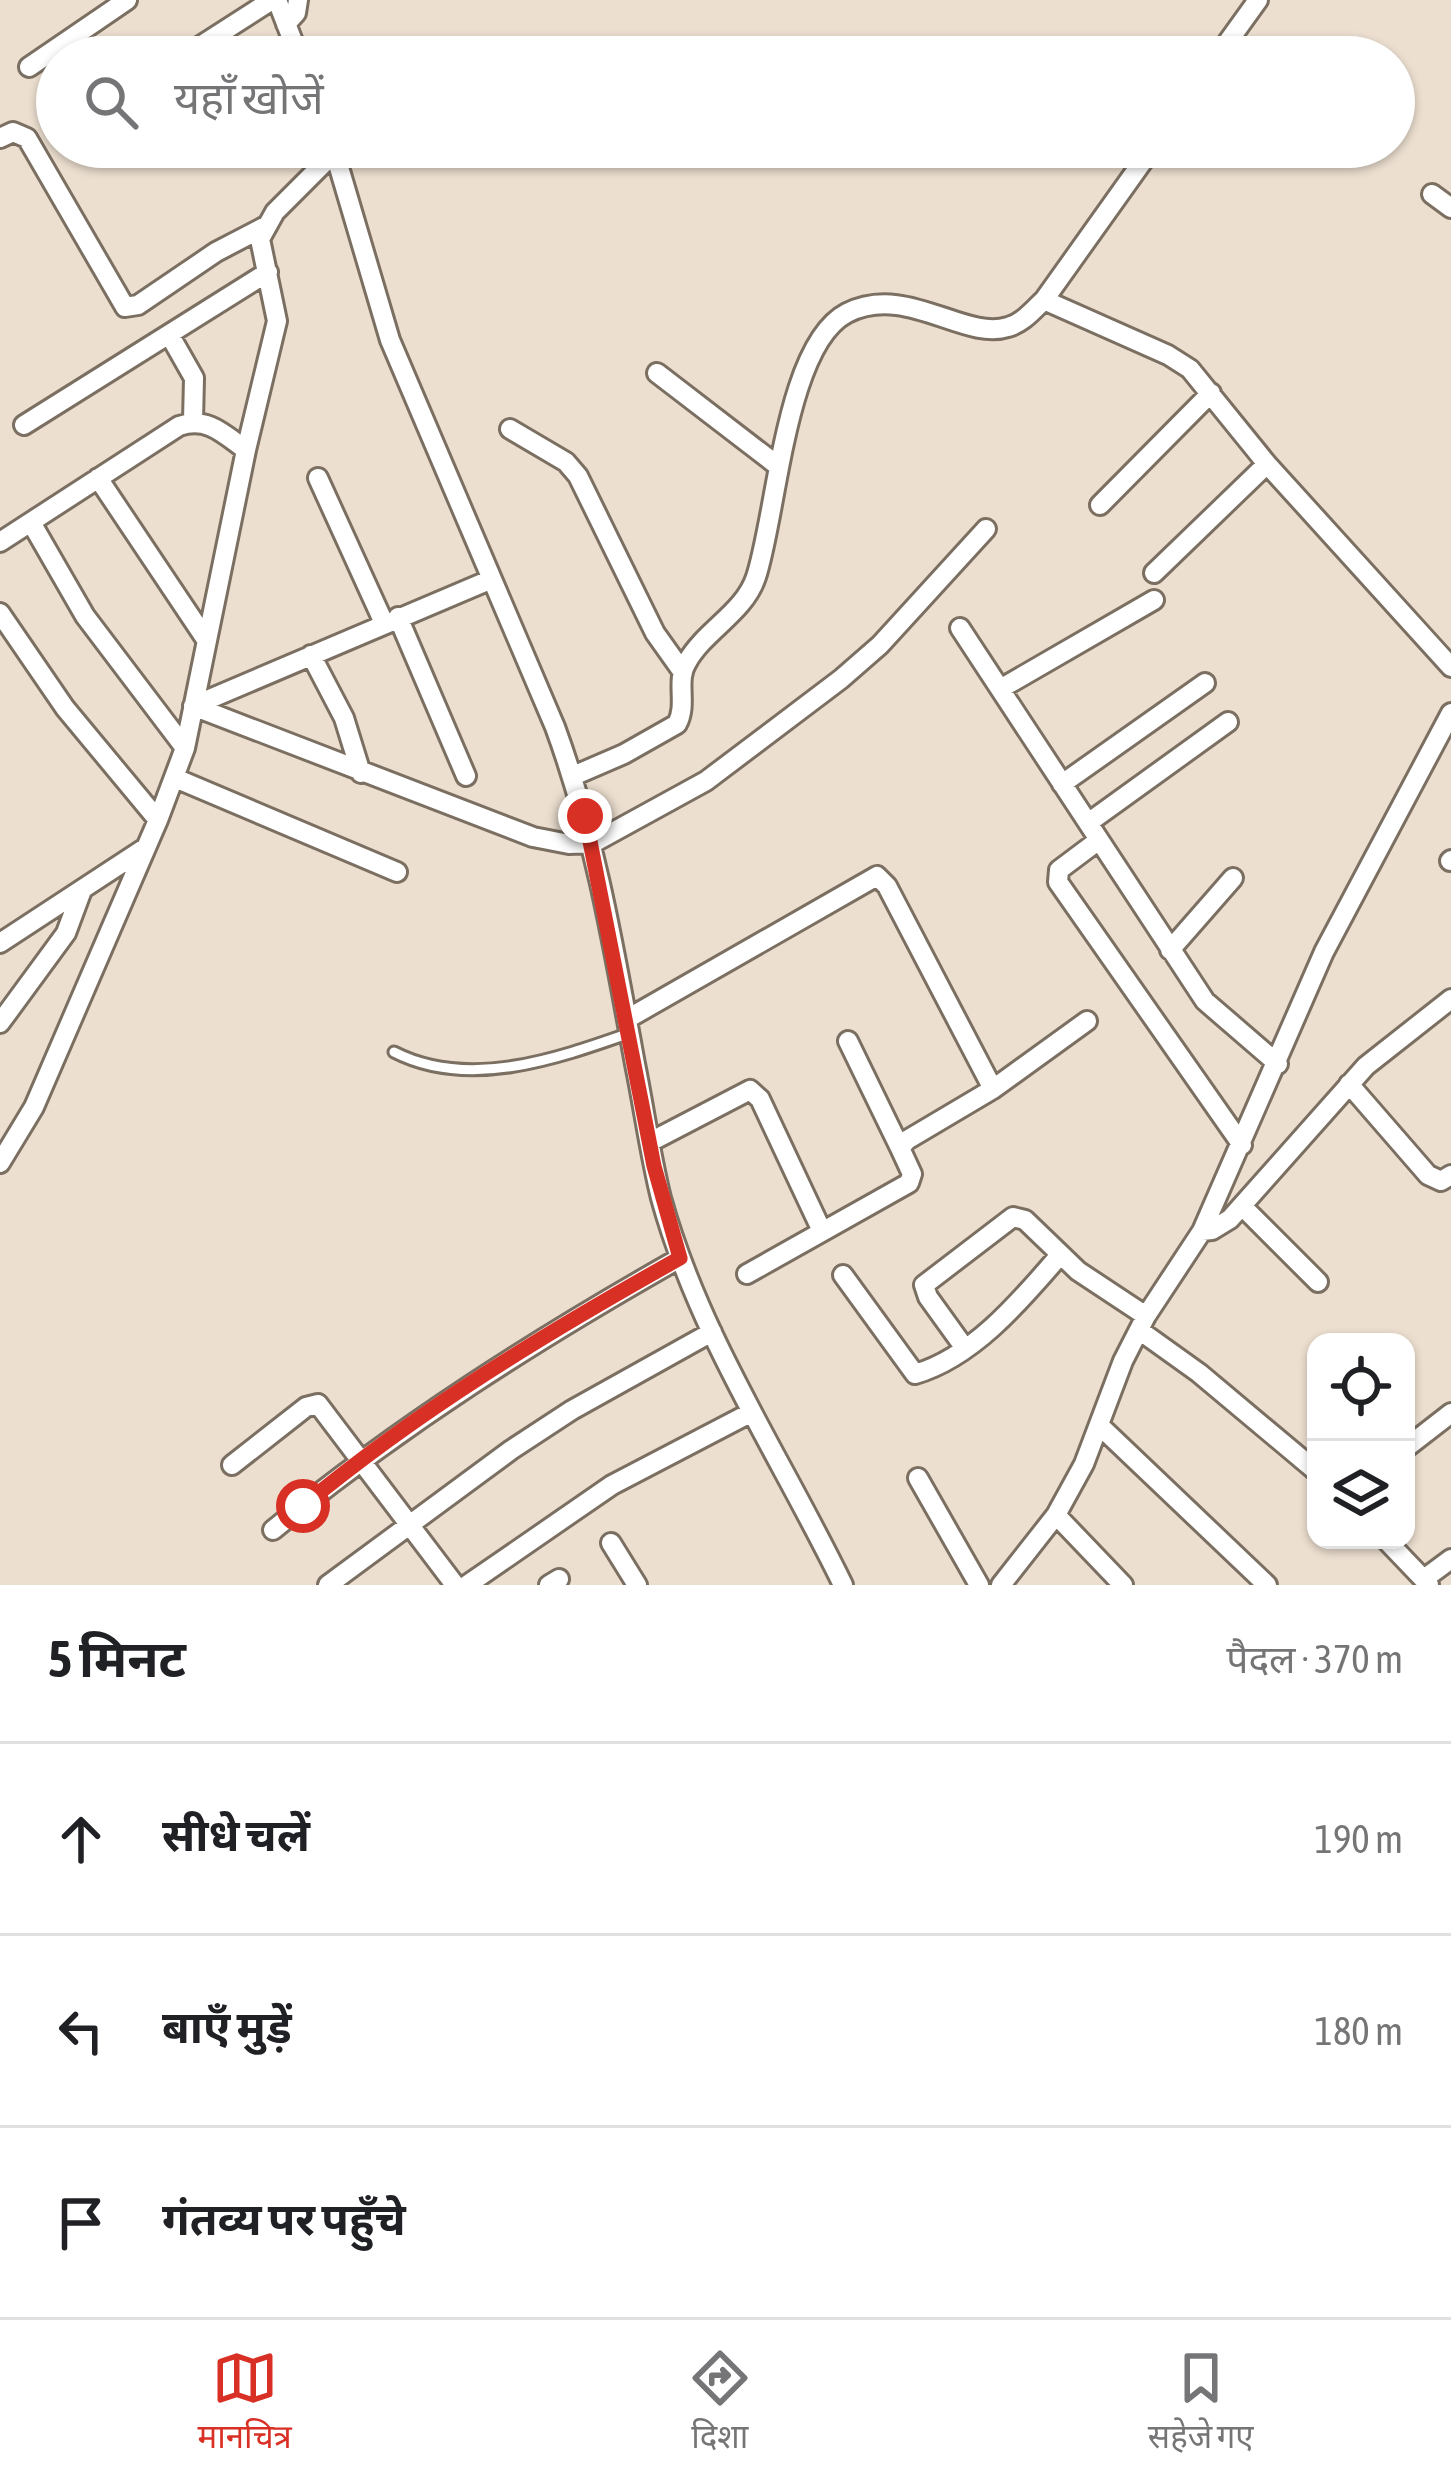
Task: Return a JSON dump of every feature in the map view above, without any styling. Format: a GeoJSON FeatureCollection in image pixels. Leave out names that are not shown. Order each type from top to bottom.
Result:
{"type":"FeatureCollection","features":[{"type":"Feature","properties":{"kind":"street"},"geometry":{"type":"LineString","coordinates":[[75,36],[128,0]]}},
{"type":"Feature","properties":{"kind":"street"},"geometry":{"type":"LineString","coordinates":[[217,36],[275,0],[291,36]]}},
{"type":"Feature","properties":{"kind":"street"},"geometry":{"type":"LineString","coordinates":[[286,24],[296,13],[298,0]]}},
{"type":"Feature","properties":{"kind":"street"},"geometry":{"type":"LineString","coordinates":[[1232,36],[1258,0]]}},
{"type":"Feature","properties":{"kind":"street"},"geometry":{"type":"LineString","coordinates":[[29,67],[36,62]]}},
{"type":"Feature","properties":{"kind":"street"},"geometry":{"type":"LineString","coordinates":[[0,138],[20,133],[36,150]]}},
{"type":"Feature","properties":{"kind":"street"},"geometry":{"type":"LineString","coordinates":[[47,168],[125,307],[137,305],[264,227],[317,168]]}},
{"type":"Feature","properties":{"kind":"street"},"geometry":{"type":"LineString","coordinates":[[340,168],[390,340],[573,776],[593,843],[661,1196],[680,1258],[712,1332],[839,1584]]}},
{"type":"Feature","properties":{"kind":"street"},"geometry":{"type":"LineString","coordinates":[[573,776],[677,724],[683,704],[682,671],[690,656],[752,588],[778,466],[816,343],[842,316],[871,305],[889,304],[996,329],[1022,321],[1044,300],[1139,168]]}},
{"type":"Feature","properties":{"kind":"street"},"geometry":{"type":"LineString","coordinates":[[1432,194],[1451,208]]}},
{"type":"Feature","properties":{"kind":"street"},"geometry":{"type":"LineString","coordinates":[[0,1163],[34,1107],[185,748],[277,321],[260,239],[264,227]]}},
{"type":"Feature","properties":{"kind":"street"},"geometry":{"type":"LineString","coordinates":[[24,425],[268,272]]}},
{"type":"Feature","properties":{"kind":"street"},"geometry":{"type":"LineString","coordinates":[[1044,300],[1179,360],[1451,667]]}},
{"type":"Feature","properties":{"kind":"street"},"geometry":{"type":"LineString","coordinates":[[169,334],[194,378],[194,421]]}},
{"type":"Feature","properties":{"kind":"street"},"geometry":{"type":"LineString","coordinates":[[657,373],[778,466]]}},
{"type":"Feature","properties":{"kind":"street"},"geometry":{"type":"LineString","coordinates":[[1100,505],[1211,393]]}},
{"type":"Feature","properties":{"kind":"street"},"geometry":{"type":"LineString","coordinates":[[0,542],[194,421],[207,422],[246,450]]}},
{"type":"Feature","properties":{"kind":"street"},"geometry":{"type":"LineString","coordinates":[[509,428],[566,463],[578,476],[655,633],[682,671]]}},
{"type":"Feature","properties":{"kind":"street"},"geometry":{"type":"LineString","coordinates":[[1154,573],[1267,464]]}},
{"type":"Feature","properties":{"kind":"street"},"geometry":{"type":"LineString","coordinates":[[98,478],[207,641]]}},
{"type":"Feature","properties":{"kind":"street"},"geometry":{"type":"LineString","coordinates":[[318,478],[466,776]]}},
{"type":"Feature","properties":{"kind":"street"},"geometry":{"type":"LineString","coordinates":[[32,524],[77,604],[185,748]]}},
{"type":"Feature","properties":{"kind":"street"},"geometry":{"type":"LineString","coordinates":[[193,706],[532,836],[569,844],[593,843],[706,781],[842,679],[902,624],[986,529]]}},
{"type":"Feature","properties":{"kind":"street"},"geometry":{"type":"LineString","coordinates":[[193,706],[492,579]]}},
{"type":"Feature","properties":{"kind":"street"},"geometry":{"type":"LineString","coordinates":[[1000,688],[1154,600]]}},
{"type":"Feature","properties":{"kind":"street"},"geometry":{"type":"LineString","coordinates":[[0,614],[65,708],[158,820]]}},
{"type":"Feature","properties":{"kind":"street"},"geometry":{"type":"LineString","coordinates":[[961,628],[1217,1015],[1278,1064]]}},
{"type":"Feature","properties":{"kind":"street"},"geometry":{"type":"LineString","coordinates":[[311,655],[333,691],[361,773]]}},
{"type":"Feature","properties":{"kind":"street"},"geometry":{"type":"LineString","coordinates":[[1062,784],[1205,683]]}},
{"type":"Feature","properties":{"kind":"street"},"geometry":{"type":"LineString","coordinates":[[1001,1585],[1056,1515],[1100,1426],[1142,1323],[1202,1231],[1348,902],[1451,712]]}},
{"type":"Feature","properties":{"kind":"street"},"geometry":{"type":"LineString","coordinates":[[1088,823],[1228,722]]}},
{"type":"Feature","properties":{"kind":"street"},"geometry":{"type":"LineString","coordinates":[[175,778],[397,872]]}},
{"type":"Feature","properties":{"kind":"street"},"geometry":{"type":"LineString","coordinates":[[1099,840],[1059,870],[1058,882],[1242,1145]]}},
{"type":"Feature","properties":{"kind":"street"},"geometry":{"type":"LineString","coordinates":[[0,943],[146,848]]}},
{"type":"Feature","properties":{"kind":"street"},"geometry":{"type":"LineString","coordinates":[[628,1026],[877,875],[993,1089]]}},
{"type":"Feature","properties":{"kind":"street"},"geometry":{"type":"LineString","coordinates":[[1170,950],[1233,878]]}},
{"type":"Feature","properties":{"kind":"street"},"geometry":{"type":"LineString","coordinates":[[0,1023],[65,933],[82,890]]}},
{"type":"Feature","properties":{"kind":"street"},"geometry":{"type":"LineString","coordinates":[[1202,1231],[1221,1226],[1349,1084],[1409,1028],[1451,999]]}},
{"type":"Feature","properties":{"kind":"street"},"geometry":{"type":"LineString","coordinates":[[900,1148],[1088,1021]]}},
{"type":"Feature","properties":{"kind":"street"},"geometry":{"type":"LineString","coordinates":[[747,1274],[909,1183],[912,1174],[848,1041]]}},
{"type":"Feature","properties":{"kind":"street"},"geometry":{"type":"LineString","coordinates":[[1349,1084],[1428,1174],[1441,1181],[1451,1175]]}},
{"type":"Feature","properties":{"kind":"street"},"geometry":{"type":"LineString","coordinates":[[650,1142],[750,1090],[760,1100],[821,1229]]}},
{"type":"Feature","properties":{"kind":"street"},"geometry":{"type":"LineString","coordinates":[[1242,1206],[1318,1282]]}},
{"type":"Feature","properties":{"kind":"street"},"geometry":{"type":"LineString","coordinates":[[964,1347],[924,1290],[927,1280],[1013,1217],[1025,1220],[1060,1255],[1307,1464]]}},
{"type":"Feature","properties":{"kind":"street"},"geometry":{"type":"LineString","coordinates":[[843,1275],[915,1374],[964,1347],[1019,1304],[1060,1255]]}},
{"type":"Feature","properties":{"kind":"street"},"geometry":{"type":"LineString","coordinates":[[274,1530],[361,1458],[475,1379],[680,1258]]}},
{"type":"Feature","properties":{"kind":"street"},"geometry":{"type":"LineString","coordinates":[[328,1585],[409,1522],[572,1410],[712,1332]]}},
{"type":"Feature","properties":{"kind":"street"},"geometry":{"type":"LineString","coordinates":[[232,1465],[312,1403],[324,1410],[454,1585]]}},
{"type":"Feature","properties":{"kind":"street"},"geometry":{"type":"LineString","coordinates":[[467,1585],[612,1485],[752,1412]]}},
{"type":"Feature","properties":{"kind":"street"},"geometry":{"type":"LineString","coordinates":[[1415,1441],[1451,1413]]}},
{"type":"Feature","properties":{"kind":"street"},"geometry":{"type":"LineString","coordinates":[[1100,1426],[1267,1585]]}},
{"type":"Feature","properties":{"kind":"street"},"geometry":{"type":"LineString","coordinates":[[918,1478],[979,1585]]}},
{"type":"Feature","properties":{"kind":"street"},"geometry":{"type":"LineString","coordinates":[[1056,1515],[1123,1585]]}},
{"type":"Feature","properties":{"kind":"street"},"geometry":{"type":"LineString","coordinates":[[611,1543],[637,1585]]}},
{"type":"Feature","properties":{"kind":"street"},"geometry":{"type":"LineString","coordinates":[[1395,1549],[1426,1582],[1451,1559]]}},
{"type":"Feature","properties":{"kind":"lane"},"geometry":{"type":"LineString","coordinates":[[394,1052],[435,1069],[520,1066],[545,1062],[628,1026]]}},
{"type":"Feature","properties":{"kind":"route"},"geometry":{"type":"LineString","coordinates":[[303,1506],[361,1458],[475,1379],[680,1258],[654,1166],[585,816]]}}]}
